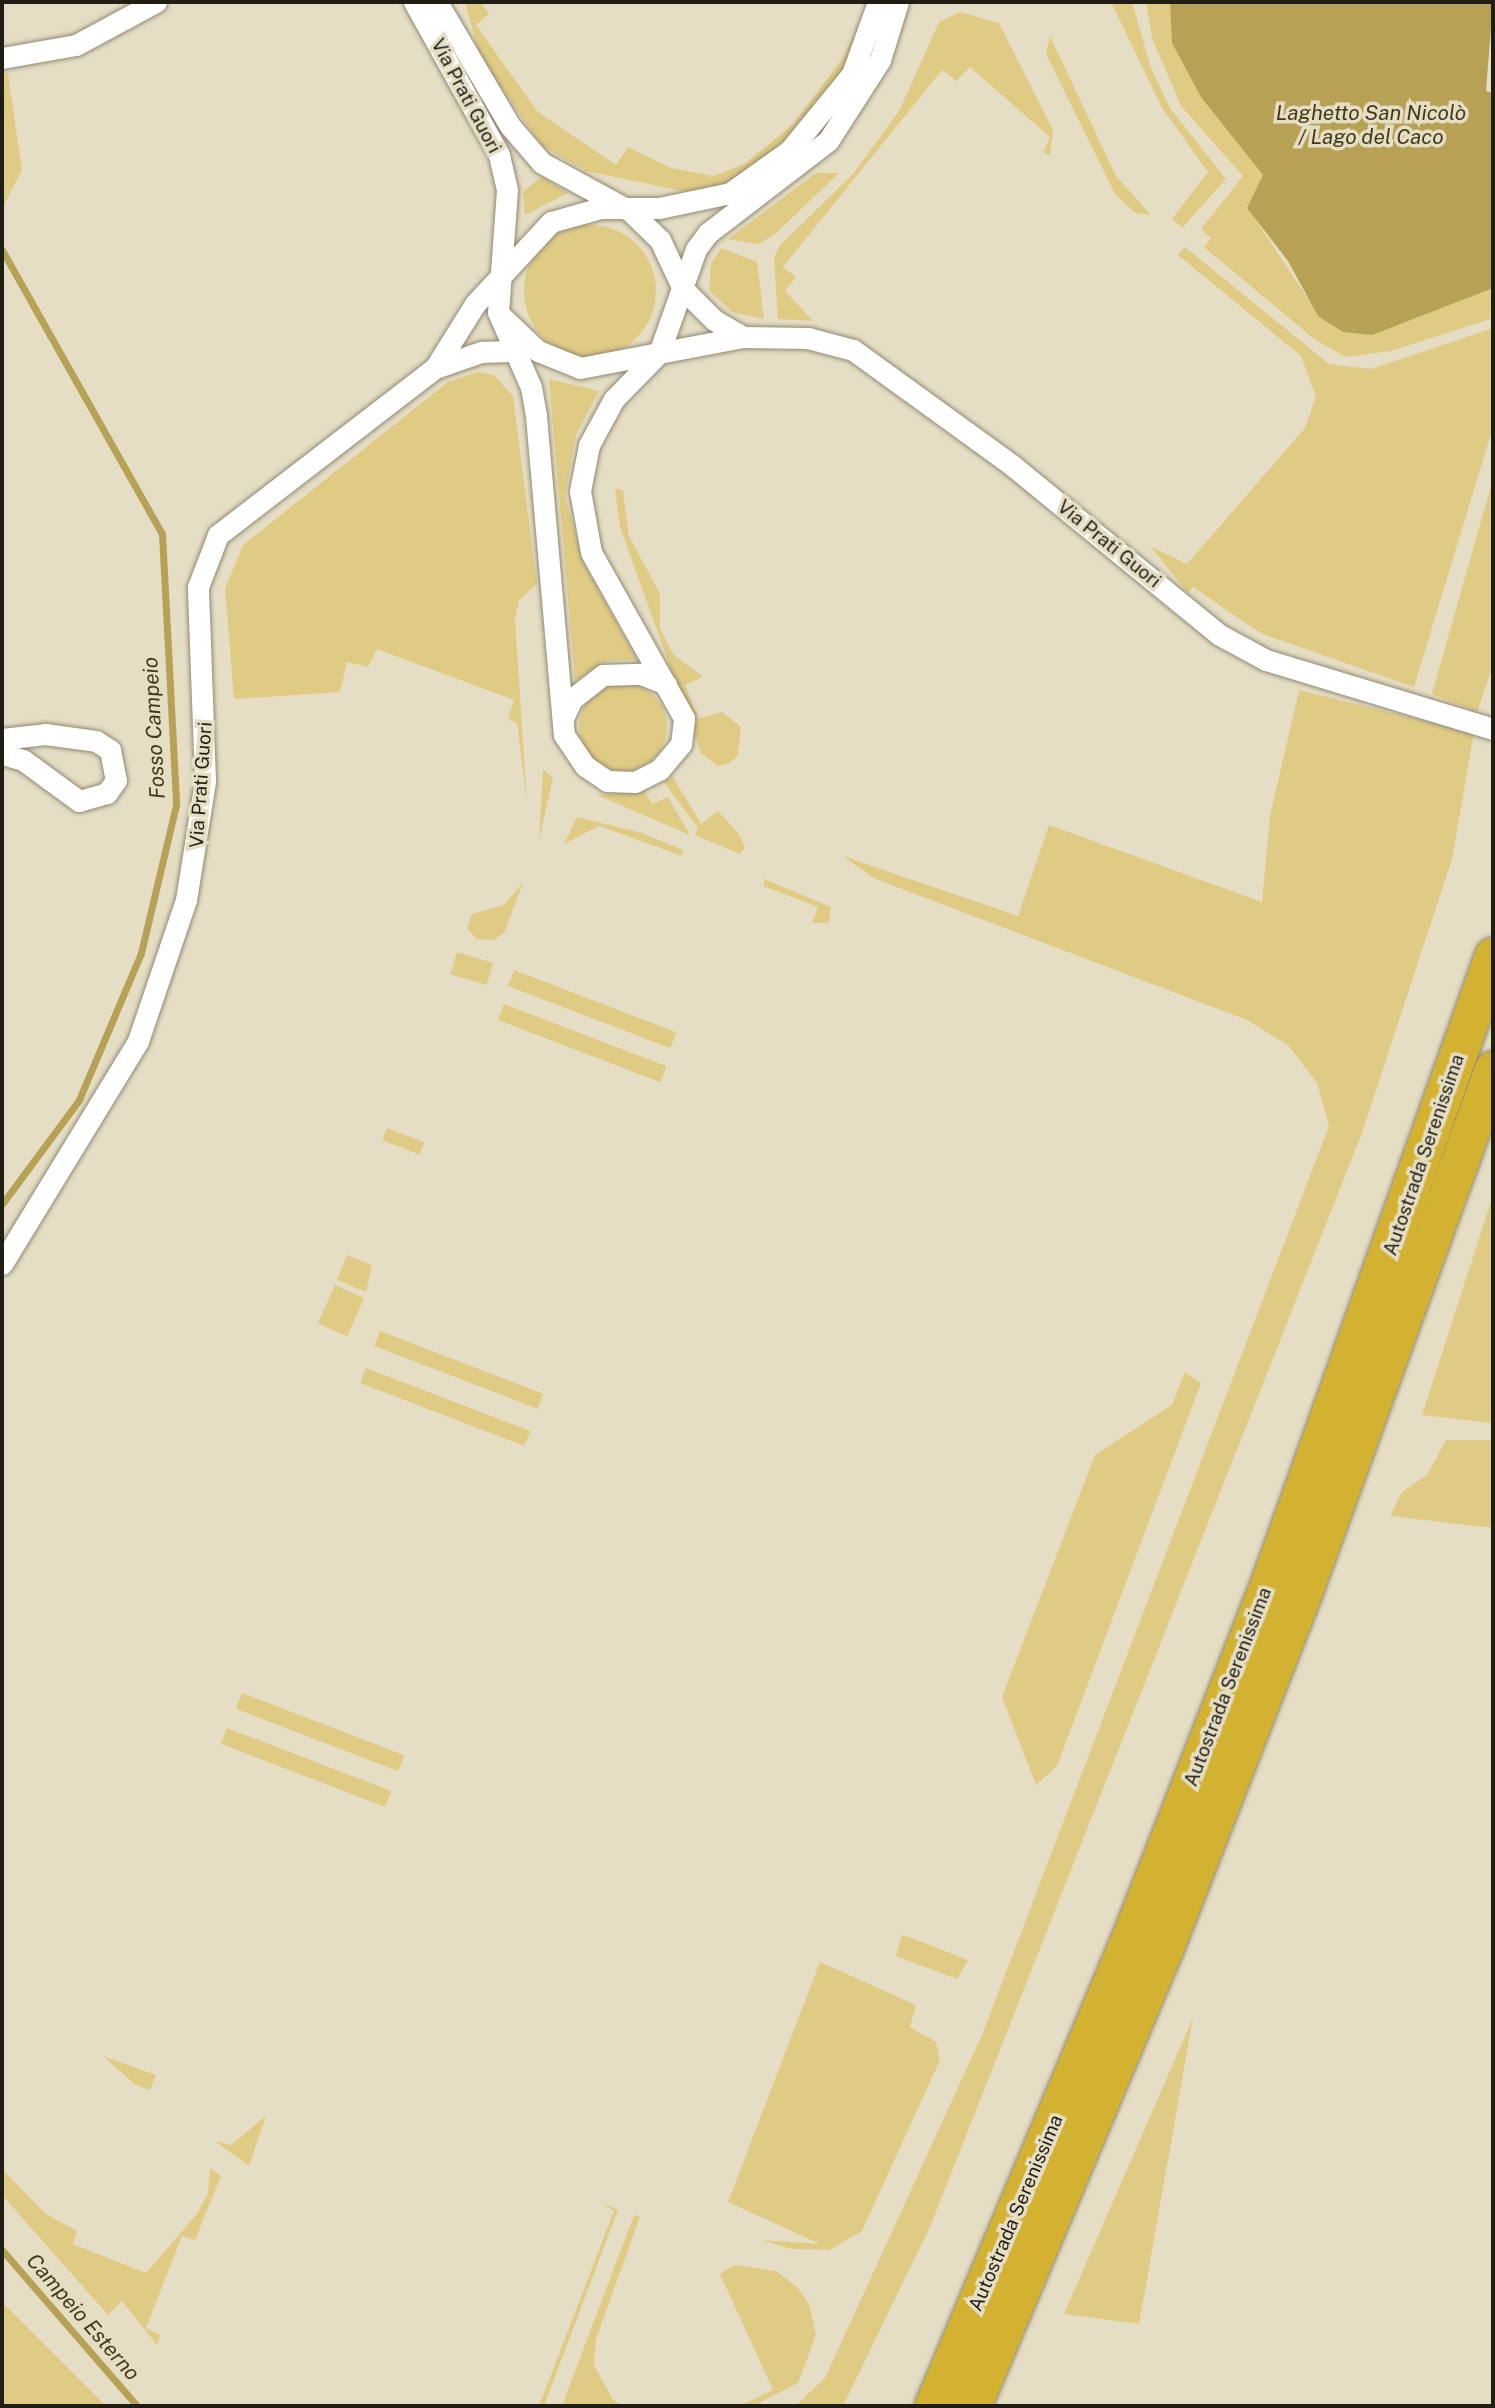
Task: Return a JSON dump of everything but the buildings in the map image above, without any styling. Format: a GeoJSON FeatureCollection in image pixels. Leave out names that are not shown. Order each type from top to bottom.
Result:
{"type":"FeatureCollection","features":[{"type":"Feature","properties":{"kind":"highway","name":"Autostrada Serenissima"},"geometry":{"type":"LineString","coordinates":[[933,2406],[1130,1938],[1270,1581],[1493,956]]}},
{"type":"Feature","properties":{"kind":"highway","name":"Autostrada Serenissima"},"geometry":{"type":"LineString","coordinates":[[972,2406],[1193,1874],[1493,1069]]}},
{"type":"Feature","properties":{"kind":"street"},"geometry":{"type":"LineString","coordinates":[[2,58],[76,45],[156,2]]}},
{"type":"Feature","properties":{"kind":"street","name":"Via Prati Guori"},"geometry":{"type":"LineString","coordinates":[[414,2],[499,155],[509,219],[497,277],[498,312],[511,351],[531,387],[537,416],[564,735],[585,766],[607,781],[635,782],[660,769],[681,744],[684,718],[591,552],[582,470],[602,416],[659,353],[743,337],[808,338],[853,350],[1013,467],[1217,634],[1266,660],[1493,729]]}},
{"type":"Feature","properties":{"kind":"street"},"geometry":{"type":"LineString","coordinates":[[425,2],[465,56]]}},
{"type":"Feature","properties":{"kind":"street","name":"Via Prati Guori"},"geometry":{"type":"LineString","coordinates":[[437,2],[465,56],[542,163],[630,211]]}},
{"type":"Feature","properties":{"kind":"street"},"geometry":{"type":"LineString","coordinates":[[497,277],[551,222],[600,208],[630,211],[730,193],[790,150],[852,74],[878,2]]}},
{"type":"Feature","properties":{"kind":"street"},"geometry":{"type":"LineString","coordinates":[[498,312],[560,364],[599,369],[659,353],[708,233],[813,155],[858,101],[880,60],[898,2]]}},
{"type":"Feature","properties":{"kind":"street"},"geometry":{"type":"LineString","coordinates":[[630,211],[660,240],[683,289],[714,320],[743,337]]}},
{"type":"Feature","properties":{"kind":"street","name":"Via Prati Guori"},"geometry":{"type":"LineString","coordinates":[[435,368],[497,277]]}},
{"type":"Feature","properties":{"kind":"street","name":"Via Prati Guori"},"geometry":{"type":"LineString","coordinates":[[2,1264],[138,1041],[186,900],[205,781],[198,587],[205,558],[218,535],[250,506],[435,368],[481,352],[511,351]]}},
{"type":"Feature","properties":{"kind":"street"},"geometry":{"type":"LineString","coordinates":[[564,716],[572,699],[603,675],[640,674],[666,684]]}},
{"type":"Feature","properties":{"kind":"street"},"geometry":{"type":"LineString","coordinates":[[2,739],[45,734],[96,741],[110,750],[116,780],[107,793],[79,801],[23,760],[2,754]]}},
{"type":"Feature","properties":{"kind":"shaded area"},"geometry":{"type":"Polygon","coordinates":[[[465,2],[481,2],[489,14],[476,25],[538,112],[616,165],[628,147],[671,168],[714,176],[746,163],[794,123],[842,59],[871,2],[838,81],[782,148],[728,183],[692,193],[586,171],[542,146],[480,57],[465,2]]]}},
{"type":"Feature","properties":{"kind":"shaded area"},"geometry":{"type":"Polygon","coordinates":[[[1111,2],[1132,2],[1151,68],[1170,108],[1226,179],[1182,228],[1172,219],[1208,172],[1162,108],[1111,2]]]}},
{"type":"Feature","properties":{"kind":"shaded area"},"geometry":{"type":"Polygon","coordinates":[[[1146,2],[1170,2],[1175,48],[1263,175],[1276,179],[1254,217],[1316,311],[1493,273],[1493,318],[1391,351],[1345,357],[1313,338],[1204,247],[1211,238],[1201,229],[1243,176],[1181,106],[1152,38],[1146,2]]]}},
{"type":"Feature","properties":{"kind":"shaded area"},"geometry":{"type":"Polygon","coordinates":[[[960,12],[999,23],[1053,130],[1050,155],[1043,152],[1050,137],[970,67],[956,81],[942,70],[783,267],[796,277],[785,291],[813,321],[778,319],[774,258],[780,245],[853,174],[899,111],[939,22],[960,12]]]}},
{"type":"Feature","properties":{"kind":"shaded area"},"geometry":{"type":"Polygon","coordinates":[[[1050,36],[1116,176],[1151,215],[1135,213],[1115,194],[1046,54],[1050,36]]]}},
{"type":"Feature","properties":{"kind":"shaded area"},"geometry":{"type":"Polygon","coordinates":[[[8,73],[22,170],[2,209],[2,74],[8,73]]]}},
{"type":"Feature","properties":{"kind":"shaded area"},"geometry":{"type":"Polygon","coordinates":[[[816,173],[839,173],[775,234],[758,244],[728,239],[816,173]]]}},
{"type":"Feature","properties":{"kind":"shaded area"},"geometry":{"type":"Polygon","coordinates":[[[541,177],[568,193],[525,215],[523,192],[541,177]]]}},
{"type":"Feature","properties":{"kind":"shaded area"},"geometry":{"type":"Polygon","coordinates":[[[590,225],[615,230],[637,244],[651,266],[656,291],[651,316],[637,338],[615,352],[590,357],[565,352],[543,338],[529,316],[524,291],[529,266],[543,244],[565,230],[590,225]]]}},
{"type":"Feature","properties":{"kind":"shaded area"},"geometry":{"type":"Polygon","coordinates":[[[1185,247],[1329,364],[1371,369],[1493,328],[1493,427],[1414,687],[1262,634],[1193,587],[1188,593],[1150,546],[1187,564],[1305,428],[1316,397],[1301,356],[1178,255],[1185,247]]]}},
{"type":"Feature","properties":{"kind":"shaded area"},"geometry":{"type":"Polygon","coordinates":[[[721,248],[757,262],[764,319],[732,312],[709,290],[711,264],[721,248]]]}},
{"type":"Feature","properties":{"kind":"shaded area"},"geometry":{"type":"Polygon","coordinates":[[[478,372],[494,375],[513,396],[537,584],[519,600],[515,619],[527,803],[517,723],[508,719],[514,700],[377,649],[368,667],[347,662],[340,692],[234,699],[225,589],[243,545],[448,382],[478,372]]]}},
{"type":"Feature","properties":{"kind":"shaded area"},"geometry":{"type":"Polygon","coordinates":[[[549,379],[599,391],[576,435],[565,496],[585,566],[637,660],[607,661],[575,681],[549,379]]]}},
{"type":"Feature","properties":{"kind":"shaded area"},"geometry":{"type":"Polygon","coordinates":[[[1493,479],[1493,665],[1477,712],[1432,694],[1493,479]]]}},
{"type":"Feature","properties":{"kind":"shaded area"},"geometry":{"type":"Polygon","coordinates":[[[615,488],[623,490],[629,536],[660,594],[660,628],[673,654],[703,677],[685,685],[698,719],[722,712],[741,727],[738,755],[730,763],[718,766],[701,753],[620,527],[615,488]]]}},
{"type":"Feature","properties":{"kind":"shaded area"},"geometry":{"type":"Polygon","coordinates":[[[623,683],[640,687],[654,696],[663,710],[667,727],[663,744],[654,758],[640,767],[623,771],[606,767],[592,758],[583,744],[579,727],[583,710],[592,696],[606,687],[623,683]]]}},
{"type":"Feature","properties":{"kind":"shaded area"},"geometry":{"type":"Polygon","coordinates":[[[1299,690],[1474,733],[1452,859],[1362,1133],[930,2227],[843,2406],[795,2406],[825,2378],[982,2035],[1329,1126],[1317,1083],[1288,1045],[1247,1020],[873,878],[843,856],[1018,916],[1049,825],[1262,902],[1270,816],[1299,690]]]}},
{"type":"Feature","properties":{"kind":"shaded area"},"geometry":{"type":"Polygon","coordinates":[[[543,770],[553,777],[539,841],[543,770]]]}},
{"type":"Feature","properties":{"kind":"shaded area"},"geometry":{"type":"Polygon","coordinates":[[[673,777],[701,824],[718,811],[738,833],[745,847],[740,854],[695,835],[698,828],[664,782],[673,777]]]}},
{"type":"Feature","properties":{"kind":"shaded area"},"geometry":{"type":"Polygon","coordinates":[[[645,791],[652,804],[668,797],[690,835],[597,795],[645,791]]]}},
{"type":"Feature","properties":{"kind":"shaded area"},"geometry":{"type":"Polygon","coordinates":[[[577,817],[642,833],[683,850],[682,856],[599,826],[564,844],[577,817]]]}},
{"type":"Feature","properties":{"kind":"shaded area"},"geometry":{"type":"Polygon","coordinates":[[[764,879],[831,907],[829,923],[812,923],[818,907],[763,886],[764,879]]]}},
{"type":"Feature","properties":{"kind":"shaded area"},"geometry":{"type":"Polygon","coordinates":[[[523,883],[504,933],[493,940],[476,939],[467,928],[472,914],[504,905],[523,883]]]}},
{"type":"Feature","properties":{"kind":"shaded area"},"geometry":{"type":"Polygon","coordinates":[[[457,952],[493,963],[487,985],[450,974],[457,952]]]}},
{"type":"Feature","properties":{"kind":"shaded area"},"geometry":{"type":"Polygon","coordinates":[[[514,970],[676,1032],[670,1048],[508,986],[514,970]]]}},
{"type":"Feature","properties":{"kind":"shaded area"},"geometry":{"type":"Polygon","coordinates":[[[504,1004],[666,1066],[660,1082],[498,1020],[504,1004]]]}},
{"type":"Feature","properties":{"kind":"shaded area"},"geometry":{"type":"Polygon","coordinates":[[[387,1128],[424,1142],[420,1154],[382,1140],[387,1128]]]}},
{"type":"Feature","properties":{"kind":"shaded area"},"geometry":{"type":"Polygon","coordinates":[[[1493,1195],[1493,1423],[1422,1415],[1493,1195]]]}},
{"type":"Feature","properties":{"kind":"shaded area"},"geometry":{"type":"Polygon","coordinates":[[[347,1255],[372,1265],[366,1292],[337,1280],[347,1255]]]}},
{"type":"Feature","properties":{"kind":"shaded area"},"geometry":{"type":"Polygon","coordinates":[[[335,1285],[364,1298],[347,1336],[318,1323],[335,1285]]]}},
{"type":"Feature","properties":{"kind":"shaded area"},"geometry":{"type":"Polygon","coordinates":[[[380,1331],[543,1394],[538,1409],[374,1346],[380,1331]]]}},
{"type":"Feature","properties":{"kind":"shaded area"},"geometry":{"type":"Polygon","coordinates":[[[366,1368],[530,1431],[525,1446],[360,1383],[366,1368]]]}},
{"type":"Feature","properties":{"kind":"shaded area"},"geometry":{"type":"Polygon","coordinates":[[[1185,1372],[1201,1383],[1057,1766],[1036,1785],[1002,1697],[1095,1455],[1172,1405],[1185,1372]]]}},
{"type":"Feature","properties":{"kind":"shaded area"},"geometry":{"type":"Polygon","coordinates":[[[1446,1440],[1493,1440],[1493,1528],[1390,1516],[1402,1492],[1427,1475],[1446,1440]]]}},
{"type":"Feature","properties":{"kind":"shaded area"},"geometry":{"type":"Polygon","coordinates":[[[242,1693],[404,1755],[398,1771],[236,1709],[242,1693]]]}},
{"type":"Feature","properties":{"kind":"shaded area"},"geometry":{"type":"Polygon","coordinates":[[[227,1728],[391,1791],[385,1807],[221,1744],[227,1728]]]}},
{"type":"Feature","properties":{"kind":"shaded area"},"geometry":{"type":"Polygon","coordinates":[[[902,1935],[968,1960],[957,1979],[896,1956],[902,1935]]]}},
{"type":"Feature","properties":{"kind":"shaded area"},"geometry":{"type":"Polygon","coordinates":[[[820,1962],[916,2005],[910,2027],[936,2042],[940,2060],[862,2231],[830,2250],[791,2249],[762,2240],[820,2244],[728,2202],[820,1962]]]}},
{"type":"Feature","properties":{"kind":"shaded area"},"geometry":{"type":"Polygon","coordinates":[[[1193,2018],[1139,2324],[1064,2314],[1193,2018]]]}},
{"type":"Feature","properties":{"kind":"shaded area"},"geometry":{"type":"Polygon","coordinates":[[[103,2056],[156,2075],[150,2090],[134,2084],[103,2056]]]}},
{"type":"Feature","properties":{"kind":"shaded area"},"geometry":{"type":"Polygon","coordinates":[[[266,2116],[249,2166],[215,2141],[231,2145],[266,2116]]]}},
{"type":"Feature","properties":{"kind":"shaded area"},"geometry":{"type":"Polygon","coordinates":[[[210,2168],[221,2176],[195,2240],[182,2236],[146,2328],[160,2335],[157,2345],[122,2301],[108,2315],[2,2195],[2,2169],[46,2214],[77,2231],[73,2244],[146,2273],[196,2215],[208,2194],[210,2168]]]}},
{"type":"Feature","properties":{"kind":"shaded area"},"geometry":{"type":"Polygon","coordinates":[[[600,2202],[618,2210],[544,2406],[539,2406],[614,2211],[600,2202]]]}},
{"type":"Feature","properties":{"kind":"shaded area"},"geometry":{"type":"Polygon","coordinates":[[[634,2215],[640,2217],[596,2339],[594,2365],[613,2400],[624,2406],[562,2406],[634,2215]]]}},
{"type":"Feature","properties":{"kind":"shaded area"},"geometry":{"type":"Polygon","coordinates":[[[735,2265],[776,2271],[797,2287],[809,2304],[816,2335],[798,2383],[753,2406],[740,2406],[773,2390],[720,2274],[735,2265]]]}},
{"type":"Feature","properties":{"kind":"shaded area"},"geometry":{"type":"Polygon","coordinates":[[[2,2302],[104,2404],[105,2406],[2,2406],[2,2302]]]}},
{"type":"Feature","properties":{"kind":"water","name":"Laghetto San Nicolò / Lago del Caco"},"geometry":{"type":"Polygon","coordinates":[[[1170,2],[1493,2],[1486,91],[1493,93],[1493,288],[1372,335],[1343,332],[1318,316],[1288,261],[1247,208],[1263,175],[1201,97],[1172,43],[1170,2]]]}},
{"type":"Feature","properties":{"kind":"waterway","name":"Fosso Campeio"},"geometry":{"type":"LineString","coordinates":[[2,250],[162,534],[176,805],[141,953],[79,1100],[2,1204]]}},
{"type":"Feature","properties":{"kind":"waterway","name":"Campeio Esterno"},"geometry":{"type":"LineString","coordinates":[[2,2250],[137,2406]]}}]}
